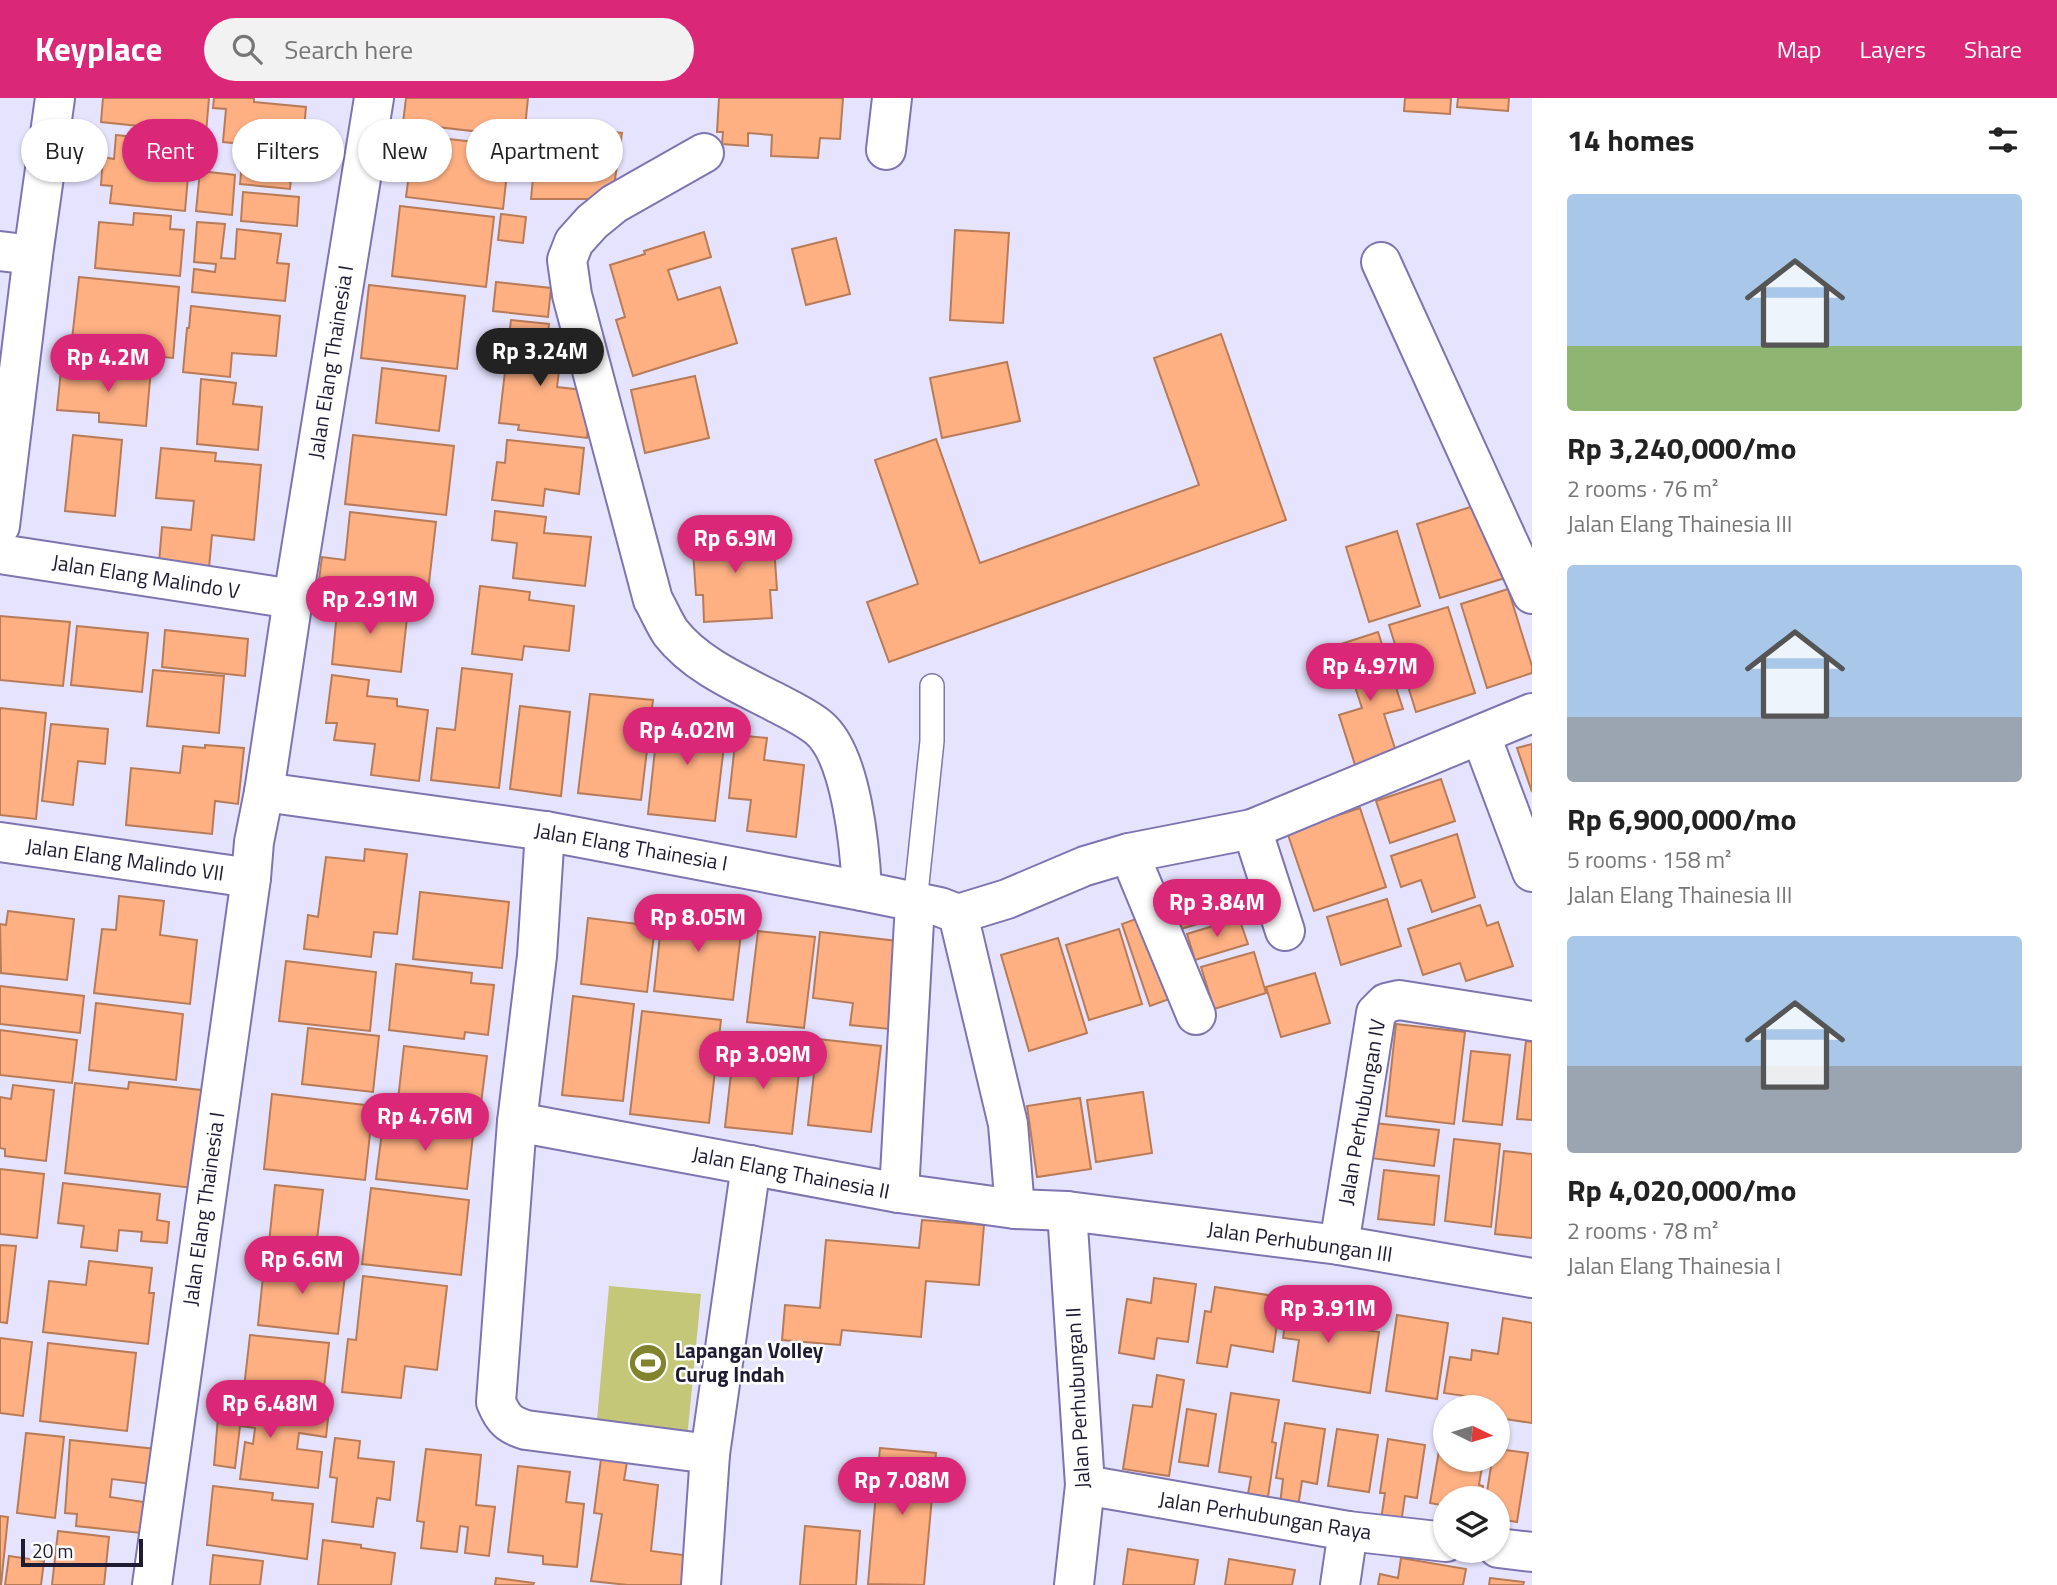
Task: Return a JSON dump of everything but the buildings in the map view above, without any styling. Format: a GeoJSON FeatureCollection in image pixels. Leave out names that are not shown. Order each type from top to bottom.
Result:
{"type":"FeatureCollection","features":[{"type":"Feature","properties":{"kind":"street"},"geometry":{"type":"LineString","coordinates":[[0,526],[16,253],[55,98]]}},
{"type":"Feature","properties":{"kind":"street","name":"Jalan Elang Thainesia I"},"geometry":{"type":"LineString","coordinates":[[152,1585],[254,842],[374,98]]}},
{"type":"Feature","properties":{"kind":"street"},"geometry":{"type":"LineString","coordinates":[[886,150],[892,98]]}},
{"type":"Feature","properties":{"kind":"street"},"geometry":{"type":"LineString","coordinates":[[704,152],[614,204],[592,222],[574,242],[567,260],[572,295],[653,600],[670,632],[689,652],[732,680],[820,729],[832,745],[844,775],[859,835],[862,891]]}},
{"type":"Feature","properties":{"kind":"street"},"geometry":{"type":"LineString","coordinates":[[1381,262],[1532,594]]}},
{"type":"Feature","properties":{"kind":"street","name":"Jalan Elang Malindo V"},"geometry":{"type":"LineString","coordinates":[[0,554],[293,599]]}},
{"type":"Feature","properties":{"kind":"street"},"geometry":{"type":"LineString","coordinates":[[1015,1209],[1008,1124],[958,914],[1007,899],[1085,866],[1129,853],[1252,829],[1532,713]]}},
{"type":"Feature","properties":{"kind":"street"},"geometry":{"type":"LineString","coordinates":[[1481,736],[1532,872]]}},
{"type":"Feature","properties":{"kind":"street","name":"Jalan Elang Thainesia I"},"geometry":{"type":"LineString","coordinates":[[264,792],[545,831],[862,891],[940,907],[958,914]]}},
{"type":"Feature","properties":{"kind":"street"},"geometry":{"type":"LineString","coordinates":[[1252,829],[1285,931]]}},
{"type":"Feature","properties":{"kind":"street"},"geometry":{"type":"LineString","coordinates":[[545,831],[537,956],[517,1122],[496,1402],[502,1416],[511,1426],[526,1430],[710,1454]]}},
{"type":"Feature","properties":{"kind":"street","name":"Jalan Elang Malindo VII"},"geometry":{"type":"LineString","coordinates":[[0,842],[251,878]]}},
{"type":"Feature","properties":{"kind":"street"},"geometry":{"type":"LineString","coordinates":[[1129,853],[1196,1015]]}},
{"type":"Feature","properties":{"kind":"street"},"geometry":{"type":"LineString","coordinates":[[899,1193],[915,903]]}},
{"type":"Feature","properties":{"kind":"street","name":"Jalan Perhubungan IV"},"geometry":{"type":"LineString","coordinates":[[1339,1245],[1376,1013],[1386,1003],[1399,1000],[1532,1021]]}},
{"type":"Feature","properties":{"kind":"street","name":"Jalan Elang Thainesia II"},"geometry":{"type":"LineString","coordinates":[[517,1122],[899,1193],[1015,1209],[1068,1211]]}},
{"type":"Feature","properties":{"kind":"street"},"geometry":{"type":"LineString","coordinates":[[701,1585],[710,1454],[751,1166]]}},
{"type":"Feature","properties":{"kind":"street","name":"Jalan Perhubungan III"},"geometry":{"type":"LineString","coordinates":[[1068,1211],[1339,1245],[1532,1278]]}},
{"type":"Feature","properties":{"kind":"street","name":"Jalan Perhubungan II"},"geometry":{"type":"LineString","coordinates":[[1068,1211],[1085,1485],[1074,1585]]}},
{"type":"Feature","properties":{"kind":"street","name":"Jalan Perhubungan Raya"},"geometry":{"type":"LineString","coordinates":[[1085,1485],[1348,1531],[1433,1541]]}},
{"type":"Feature","properties":{"kind":"street"},"geometry":{"type":"LineString","coordinates":[[1340,1585],[1348,1531]]}},
{"type":"Feature","properties":{"kind":"street"},"geometry":{"type":"LineString","coordinates":[[1510,1549],[1532,1552]]}},
{"type":"Feature","properties":{"kind":"lane"},"geometry":{"type":"LineString","coordinates":[[915,903],[932,741],[932,686]]}},
{"type":"Feature","properties":{"kind":"green space","name":"Lapangan Volley Curug Indah"},"geometry":{"type":"Polygon","coordinates":[[[609,1286],[701,1294],[687,1439],[596,1431],[609,1286]]]}},
{"type":"Feature","properties":{"kind":"place","name":"Lapangan Volley Curug Indah"},"geometry":{"type":"Point","coordinates":[648,1363]}}]}
